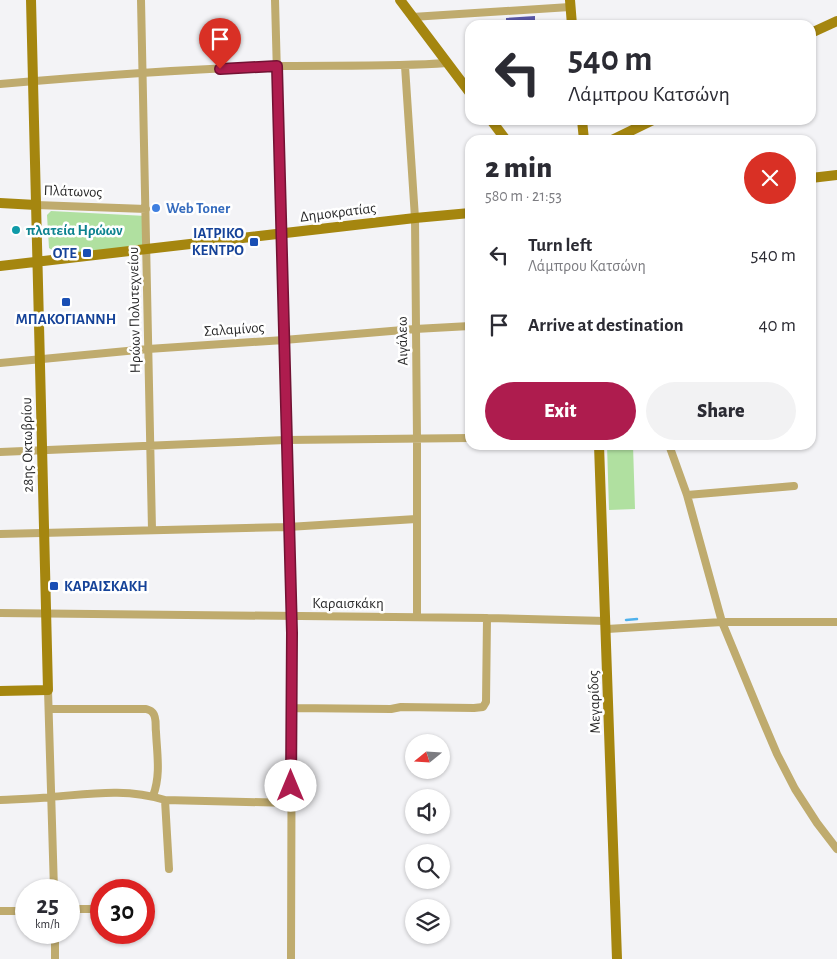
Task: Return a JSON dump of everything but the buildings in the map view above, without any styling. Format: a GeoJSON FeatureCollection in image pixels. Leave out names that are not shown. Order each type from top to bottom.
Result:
{"type":"FeatureCollection","features":[{"type":"Feature","properties":{"kind":"street","name":"28ης Οκτωβρίου"},"geometry":{"type":"LineString","coordinates":[[31,0],[54,879]]}},
{"type":"Feature","properties":{"kind":"street","name":"Ηρώων Πολυτεχνείου"},"geometry":{"type":"LineString","coordinates":[[141,0],[152,530]]}},
{"type":"Feature","properties":{"kind":"street"},"geometry":{"type":"LineString","coordinates":[[275,0],[290,617],[291,959]]}},
{"type":"Feature","properties":{"kind":"street"},"geometry":{"type":"LineString","coordinates":[[400,0],[465,86]]}},
{"type":"Feature","properties":{"kind":"street"},"geometry":{"type":"LineString","coordinates":[[412,17],[570,4],[572,20]]}},
{"type":"Feature","properties":{"kind":"street"},"geometry":{"type":"LineString","coordinates":[[816,31],[837,21]]}},
{"type":"Feature","properties":{"kind":"street"},"geometry":{"type":"LineString","coordinates":[[0,84],[143,72],[277,66],[405,66],[447,63]]}},
{"type":"Feature","properties":{"kind":"street","name":"Αιγάλεω"},"geometry":{"type":"LineString","coordinates":[[405,66],[415,218],[416,617]]}},
{"type":"Feature","properties":{"kind":"street"},"geometry":{"type":"LineString","coordinates":[[622,135],[643,125]]}},
{"type":"Feature","properties":{"kind":"street"},"geometry":{"type":"LineString","coordinates":[[816,177],[837,175]]}},
{"type":"Feature","properties":{"kind":"street","name":"Πλάτωνος"},"geometry":{"type":"LineString","coordinates":[[0,203],[146,209]]}},
{"type":"Feature","properties":{"kind":"street","name":"Δημοκρατίας"},"geometry":{"type":"LineString","coordinates":[[0,266],[415,218],[465,214]]}},
{"type":"Feature","properties":{"kind":"street","name":"Σαλαμίνος"},"geometry":{"type":"LineString","coordinates":[[0,363],[148,349],[284,340],[415,328],[465,326]]}},
{"type":"Feature","properties":{"kind":"street"},"geometry":{"type":"LineString","coordinates":[[0,452],[286,440],[465,438]]}},
{"type":"Feature","properties":{"kind":"street","name":"Μεγαρίδος"},"geometry":{"type":"LineString","coordinates":[[599,450],[617,959]]}},
{"type":"Feature","properties":{"kind":"street"},"geometry":{"type":"LineString","coordinates":[[671,450],[687,495],[722,622],[777,754],[809,810],[837,849]]}},
{"type":"Feature","properties":{"kind":"street"},"geometry":{"type":"LineString","coordinates":[[687,495],[794,486]]}},
{"type":"Feature","properties":{"kind":"street"},"geometry":{"type":"LineString","coordinates":[[0,534],[288,527],[416,519]]}},
{"type":"Feature","properties":{"kind":"street","name":"Καραισκάκη"},"geometry":{"type":"LineString","coordinates":[[0,613],[487,618],[606,625],[837,622]]}},
{"type":"Feature","properties":{"kind":"street"},"geometry":{"type":"LineString","coordinates":[[291,708],[391,709],[401,707],[483,707],[486,702],[487,618]]}},
{"type":"Feature","properties":{"kind":"street"},"geometry":{"type":"LineString","coordinates":[[0,691],[48,690]]}},
{"type":"Feature","properties":{"kind":"street"},"geometry":{"type":"LineString","coordinates":[[49,709],[150,710],[156,720],[158,764],[156,788],[153,796]]}},
{"type":"Feature","properties":{"kind":"street"},"geometry":{"type":"LineString","coordinates":[[0,800],[95,792],[153,796],[165,800],[291,802]]}},
{"type":"Feature","properties":{"kind":"street"},"geometry":{"type":"LineString","coordinates":[[165,800],[169,869]]}},
{"type":"Feature","properties":{"kind":"street"},"geometry":{"type":"LineString","coordinates":[[0,911],[15,911]]}},
{"type":"Feature","properties":{"kind":"street"},"geometry":{"type":"LineString","coordinates":[[55,944],[55,959]]}},
{"type":"Feature","properties":{"kind":"green space"},"geometry":{"type":"Polygon","coordinates":[[[51,211],[146,216],[147,247],[59,255],[49,248],[47,215],[51,211]]]}},
{"type":"Feature","properties":{"kind":"green space"},"geometry":{"type":"Polygon","coordinates":[[[607,450],[633,450],[635,509],[609,510],[607,450]]]}},
{"type":"Feature","properties":{"kind":"waterway"},"geometry":{"type":"LineString","coordinates":[[626,620],[637,619]]}},
{"type":"Feature","properties":{"kind":"place","name":"Web Toner"},"geometry":{"type":"Point","coordinates":[156,208]}},
{"type":"Feature","properties":{"kind":"place","name":"πλατεία Ηρώων"},"geometry":{"type":"Point","coordinates":[16,230]}},
{"type":"Feature","properties":{"kind":"place","name":"ΙΑΤΡΙΚΟ ΚΕΝΤΡΟ"},"geometry":{"type":"Point","coordinates":[254,242]}},
{"type":"Feature","properties":{"kind":"place","name":"ΟΤΕ"},"geometry":{"type":"Point","coordinates":[87,253]}},
{"type":"Feature","properties":{"kind":"place","name":"ΜΠΑΚΟΓΙΑΝΝΗ"},"geometry":{"type":"Point","coordinates":[66,302]}},
{"type":"Feature","properties":{"kind":"place","name":"ΚΑΡΑΙΣΚΑΚΗ"},"geometry":{"type":"Point","coordinates":[54,586]}},
{"type":"Feature","properties":{"kind":"route"},"geometry":{"type":"LineString","coordinates":[[220,69],[277,66],[292,633],[291,786]]}}]}
